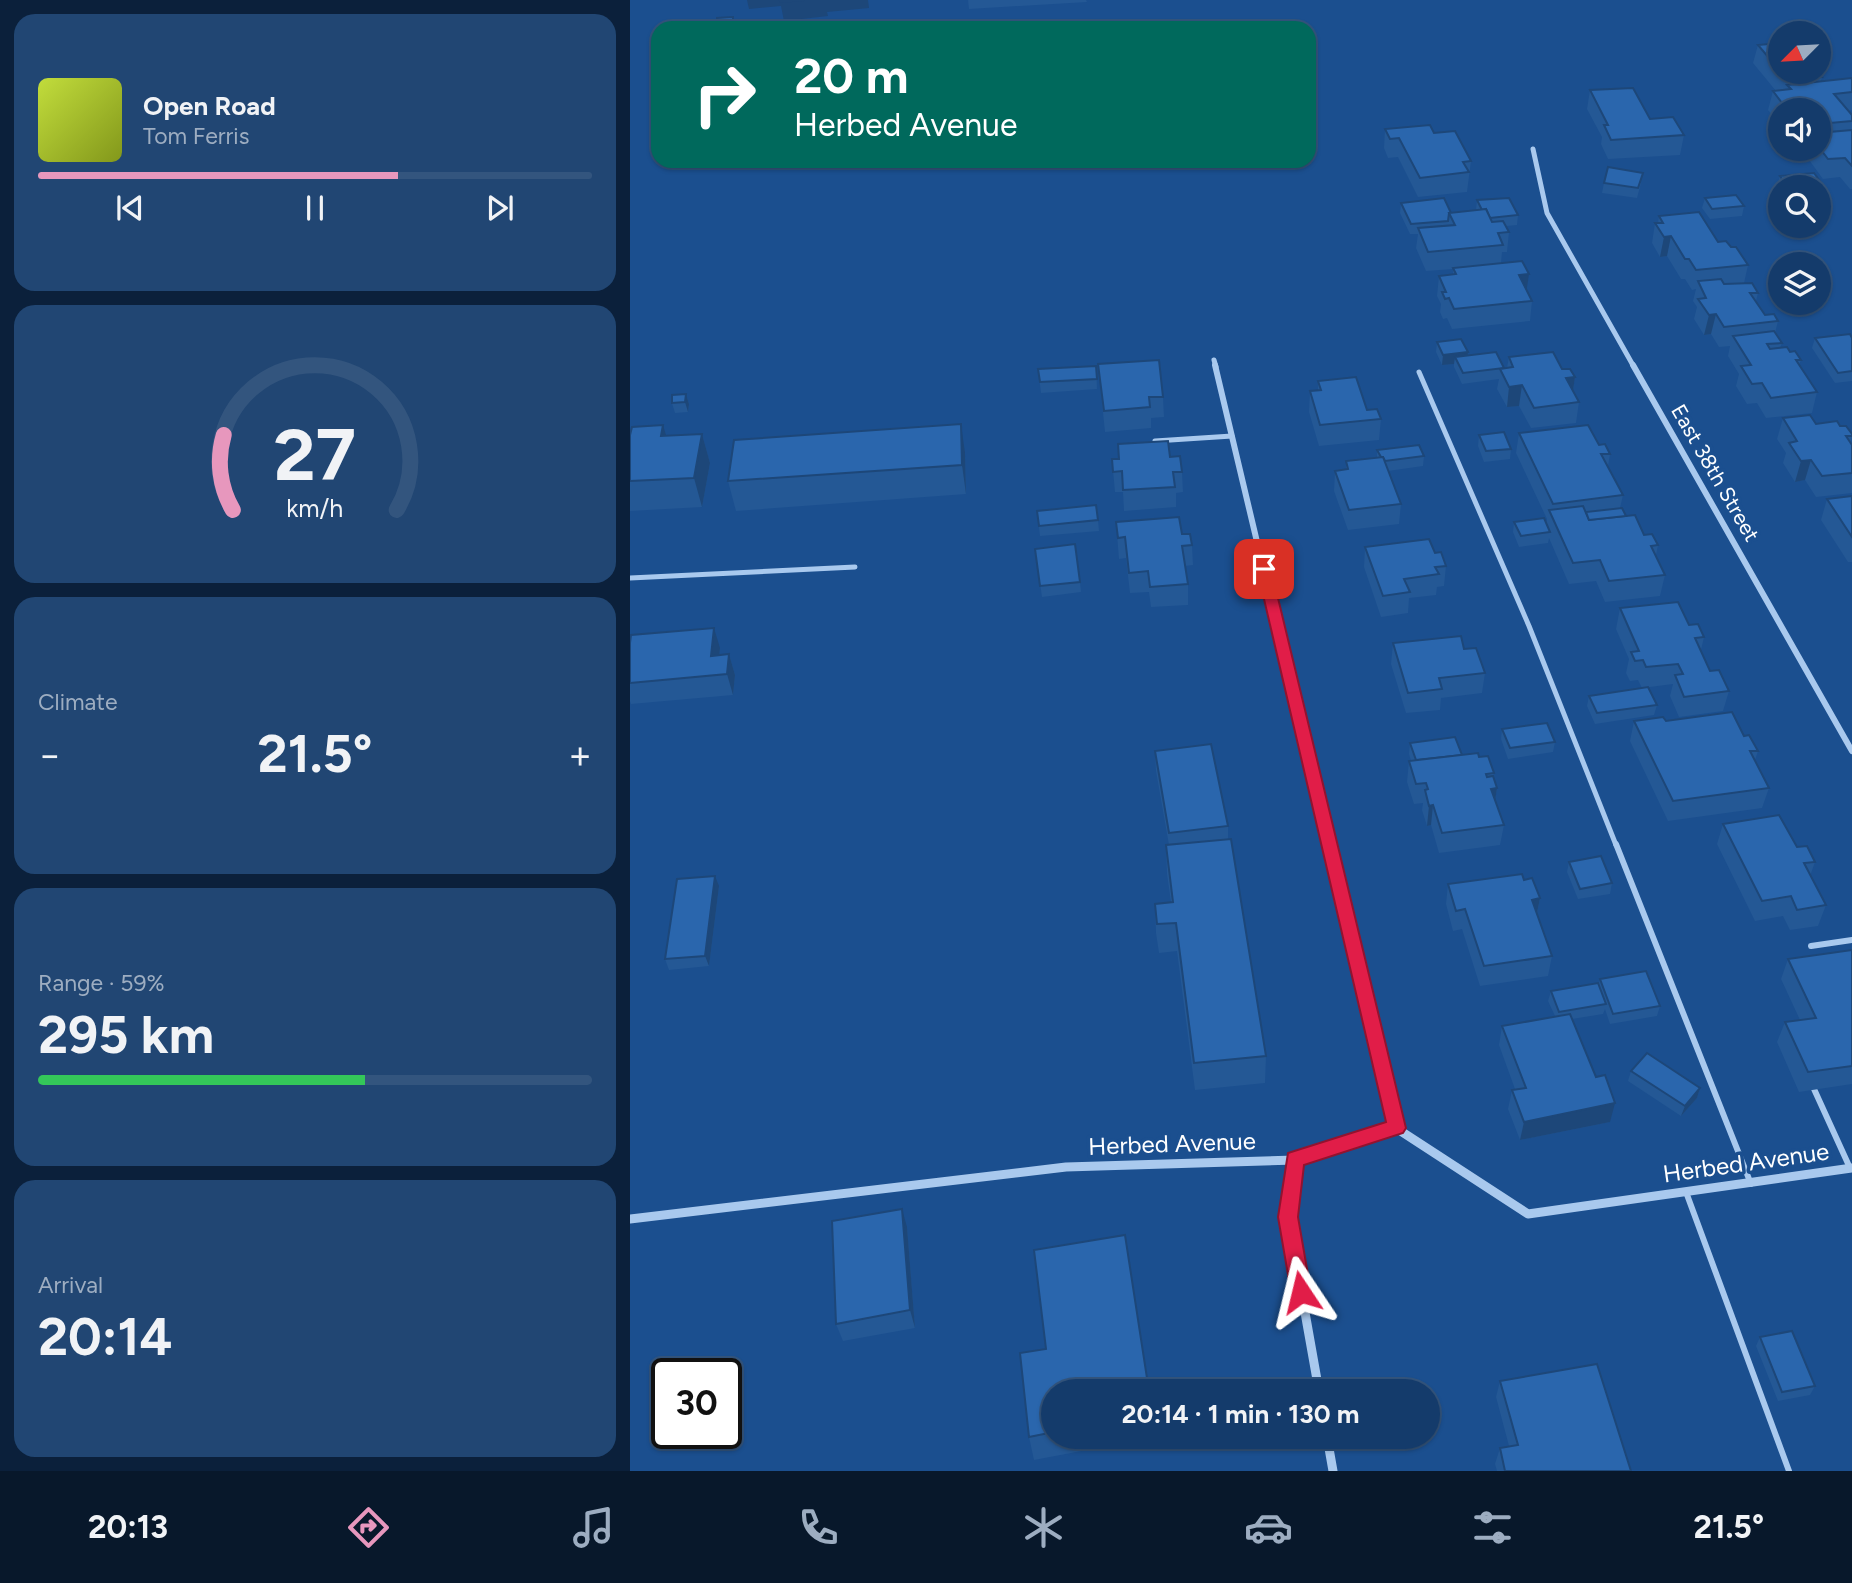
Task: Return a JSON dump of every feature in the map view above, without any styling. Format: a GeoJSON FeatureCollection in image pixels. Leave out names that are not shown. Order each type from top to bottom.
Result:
{"type":"FeatureCollection","features":[{"type":"Feature","properties":{"kind":"street","name":"East 38th Street"},"geometry":{"type":"LineString","coordinates":[[1533,149],[1547,213],[1852,751]]}},
{"type":"Feature","properties":{"kind":"street"},"geometry":{"type":"LineString","coordinates":[[1214,360],[1396,1128]]}},
{"type":"Feature","properties":{"kind":"street","name":"Herbed Avenue"},"geometry":{"type":"LineString","coordinates":[[630,1219],[1066,1167],[1295,1160],[1396,1128],[1528,1214],[1851,1168]]}},
{"type":"Feature","properties":{"kind":"street"},"geometry":{"type":"LineString","coordinates":[[1295,1160],[1288,1217],[1317,1379]]}},
{"type":"Feature","properties":{"kind":"street"},"geometry":{"type":"LineString","coordinates":[[1329,1449],[1333,1471]]}},
{"type":"Feature","properties":{"kind":"lane"},"geometry":{"type":"LineString","coordinates":[[1419,372],[1530,626],[1751,1184]]}},
{"type":"Feature","properties":{"kind":"lane"},"geometry":{"type":"LineString","coordinates":[[1155,441],[1233,436]]}},
{"type":"Feature","properties":{"kind":"lane"},"geometry":{"type":"LineString","coordinates":[[630,578],[855,567]]}},
{"type":"Feature","properties":{"kind":"lane"},"geometry":{"type":"LineString","coordinates":[[1811,946],[1852,940]]}},
{"type":"Feature","properties":{"kind":"lane"},"geometry":{"type":"LineString","coordinates":[[1814,1089],[1851,1168]]}},
{"type":"Feature","properties":{"kind":"lane"},"geometry":{"type":"LineString","coordinates":[[1686,1191],[1789,1471]]}},
{"type":"Feature","properties":{"kind":"building"},"geometry":{"type":"Polygon","coordinates":[[[733,17],[733,21],[717,21],[717,18],[733,17]]]}},
{"type":"Feature","properties":{"kind":"building"},"geometry":{"type":"Polygon","coordinates":[[[1768,44],[1768,57],[1758,45],[1768,44]]]}},
{"type":"Feature","properties":{"kind":"building"},"geometry":{"type":"Polygon","coordinates":[[[1852,78],[1852,92],[1834,94],[1852,115],[1852,121],[1831,123],[1831,98],[1778,98],[1773,91],[1791,89],[1787,85],[1831,84],[1831,80],[1852,78]]]}},
{"type":"Feature","properties":{"kind":"building"},"geometry":{"type":"Polygon","coordinates":[[[1633,88],[1650,119],[1673,117],[1684,135],[1611,140],[1604,125],[1608,125],[1590,90],[1633,88]]]}},
{"type":"Feature","properties":{"kind":"building"},"geometry":{"type":"Polygon","coordinates":[[[1430,125],[1434,133],[1455,131],[1471,161],[1463,162],[1469,172],[1420,178],[1399,138],[1390,139],[1385,129],[1430,125]]]}},
{"type":"Feature","properties":{"kind":"building"},"geometry":{"type":"Polygon","coordinates":[[[1852,130],[1852,166],[1845,158],[1831,159],[1831,132],[1852,130]]]}},
{"type":"Feature","properties":{"kind":"building"},"geometry":{"type":"Polygon","coordinates":[[[1608,167],[1643,173],[1638,188],[1604,183],[1608,167]]]}},
{"type":"Feature","properties":{"kind":"building"},"geometry":{"type":"Polygon","coordinates":[[[1736,195],[1744,206],[1712,209],[1705,198],[1736,195]]]}},
{"type":"Feature","properties":{"kind":"building"},"geometry":{"type":"Polygon","coordinates":[[[1444,198],[1451,213],[1448,221],[1411,224],[1401,203],[1444,198]]]}},
{"type":"Feature","properties":{"kind":"building"},"geometry":{"type":"Polygon","coordinates":[[[1509,198],[1518,215],[1490,218],[1477,200],[1509,198]]]}},
{"type":"Feature","properties":{"kind":"building"},"geometry":{"type":"Polygon","coordinates":[[[1486,209],[1492,222],[1503,221],[1509,232],[1498,233],[1503,245],[1428,252],[1418,228],[1455,225],[1449,213],[1486,209]]]}},
{"type":"Feature","properties":{"kind":"building"},"geometry":{"type":"Polygon","coordinates":[[[1699,212],[1718,242],[1726,241],[1731,247],[1736,247],[1748,265],[1696,270],[1689,259],[1685,259],[1671,236],[1664,237],[1655,223],[1663,223],[1659,216],[1699,212]]]}},
{"type":"Feature","properties":{"kind":"building"},"geometry":{"type":"Polygon","coordinates":[[[1522,261],[1529,274],[1519,275],[1532,301],[1454,309],[1449,298],[1445,299],[1442,292],[1446,292],[1439,276],[1456,274],[1453,268],[1522,261]]]}},
{"type":"Feature","properties":{"kind":"building"},"geometry":{"type":"Polygon","coordinates":[[[1721,279],[1724,284],[1752,283],[1758,293],[1750,293],[1765,315],[1775,315],[1778,321],[1724,327],[1716,314],[1709,315],[1698,299],[1706,298],[1698,281],[1721,279]]]}},
{"type":"Feature","properties":{"kind":"building"},"geometry":{"type":"Polygon","coordinates":[[[1774,331],[1782,343],[1767,344],[1770,349],[1787,347],[1790,352],[1795,351],[1801,360],[1796,360],[1817,392],[1771,398],[1762,383],[1752,384],[1741,366],[1751,365],[1733,336],[1774,331]]]}},
{"type":"Feature","properties":{"kind":"building"},"geometry":{"type":"Polygon","coordinates":[[[1850,334],[1852,371],[1838,373],[1815,338],[1850,334]]]}},
{"type":"Feature","properties":{"kind":"building"},"geometry":{"type":"Polygon","coordinates":[[[1461,339],[1468,352],[1443,355],[1437,342],[1461,339]]]}},
{"type":"Feature","properties":{"kind":"building"},"geometry":{"type":"Polygon","coordinates":[[[1496,352],[1504,368],[1463,373],[1455,357],[1496,352]]]}},
{"type":"Feature","properties":{"kind":"building"},"geometry":{"type":"Polygon","coordinates":[[[1553,352],[1562,369],[1570,369],[1575,377],[1566,378],[1579,402],[1534,408],[1522,385],[1509,387],[1500,369],[1513,367],[1509,357],[1553,352]]]}},
{"type":"Feature","properties":{"kind":"building"},"geometry":{"type":"Polygon","coordinates":[[[1159,360],[1163,397],[1149,397],[1150,407],[1104,411],[1098,364],[1159,360]]]}},
{"type":"Feature","properties":{"kind":"building"},"geometry":{"type":"Polygon","coordinates":[[[1096,366],[1097,379],[1040,382],[1038,369],[1096,366]]]}},
{"type":"Feature","properties":{"kind":"building"},"geometry":{"type":"Polygon","coordinates":[[[1356,377],[1367,410],[1377,409],[1381,419],[1320,425],[1310,391],[1321,390],[1318,381],[1356,377]]]}},
{"type":"Feature","properties":{"kind":"building"},"geometry":{"type":"Polygon","coordinates":[[[686,394],[685,402],[672,403],[672,395],[686,394]]]}},
{"type":"Feature","properties":{"kind":"building"},"geometry":{"type":"Polygon","coordinates":[[[1810,415],[1816,424],[1837,421],[1840,426],[1846,426],[1852,434],[1846,436],[1852,445],[1852,473],[1822,476],[1811,460],[1801,461],[1789,443],[1797,441],[1783,418],[1810,415]]]}},
{"type":"Feature","properties":{"kind":"building"},"geometry":{"type":"Polygon","coordinates":[[[961,424],[962,465],[728,481],[734,440],[961,424]]]}},
{"type":"Feature","properties":{"kind":"building"},"geometry":{"type":"Polygon","coordinates":[[[663,425],[661,436],[702,434],[694,478],[630,481],[632,427],[663,425]]]}},
{"type":"Feature","properties":{"kind":"building"},"geometry":{"type":"Polygon","coordinates":[[[1588,425],[1599,445],[1605,444],[1610,454],[1601,454],[1623,495],[1553,504],[1519,433],[1588,425]]]}},
{"type":"Feature","properties":{"kind":"building"},"geometry":{"type":"Polygon","coordinates":[[[1504,432],[1511,449],[1486,451],[1479,435],[1504,432]]]}},
{"type":"Feature","properties":{"kind":"building"},"geometry":{"type":"Polygon","coordinates":[[[1168,441],[1170,457],[1180,456],[1182,472],[1173,472],[1175,487],[1123,490],[1122,471],[1113,472],[1112,459],[1119,459],[1118,444],[1168,441]]]}},
{"type":"Feature","properties":{"kind":"building"},"geometry":{"type":"Polygon","coordinates":[[[1419,445],[1424,456],[1385,461],[1377,450],[1419,445]]]}},
{"type":"Feature","properties":{"kind":"building"},"geometry":{"type":"Polygon","coordinates":[[[1383,457],[1401,504],[1349,510],[1335,471],[1348,469],[1346,461],[1383,457]]]}},
{"type":"Feature","properties":{"kind":"building"},"geometry":{"type":"Polygon","coordinates":[[[1852,496],[1852,537],[1827,499],[1852,496]]]}},
{"type":"Feature","properties":{"kind":"building"},"geometry":{"type":"Polygon","coordinates":[[[1096,505],[1098,520],[1039,526],[1037,511],[1096,505]]]}},
{"type":"Feature","properties":{"kind":"building"},"geometry":{"type":"Polygon","coordinates":[[[1583,506],[1589,520],[1635,515],[1644,535],[1652,534],[1658,545],[1651,546],[1665,575],[1609,581],[1600,560],[1573,563],[1549,510],[1583,506]]]}},
{"type":"Feature","properties":{"kind":"building"},"geometry":{"type":"Polygon","coordinates":[[[1622,508],[1626,516],[1589,520],[1586,512],[1622,508]]]}},
{"type":"Feature","properties":{"kind":"building"},"geometry":{"type":"Polygon","coordinates":[[[1179,517],[1182,534],[1190,534],[1192,545],[1182,546],[1188,584],[1150,587],[1148,571],[1129,573],[1125,537],[1118,538],[1116,522],[1179,517]]]}},
{"type":"Feature","properties":{"kind":"building"},"geometry":{"type":"Polygon","coordinates":[[[1544,518],[1550,532],[1521,536],[1514,522],[1544,518]]]}},
{"type":"Feature","properties":{"kind":"building"},"geometry":{"type":"Polygon","coordinates":[[[1429,539],[1435,553],[1441,552],[1446,566],[1435,567],[1439,574],[1404,579],[1410,592],[1383,596],[1365,547],[1429,539]]]}},
{"type":"Feature","properties":{"kind":"building"},"geometry":{"type":"Polygon","coordinates":[[[1075,544],[1080,582],[1040,586],[1035,549],[1075,544]]]}},
{"type":"Feature","properties":{"kind":"building"},"geometry":{"type":"Polygon","coordinates":[[[1678,602],[1689,625],[1698,624],[1704,637],[1695,638],[1710,671],[1719,670],[1729,691],[1684,697],[1675,675],[1683,674],[1678,664],[1646,667],[1643,660],[1635,661],[1631,652],[1639,651],[1620,608],[1678,602]]]}},
{"type":"Feature","properties":{"kind":"building"},"geometry":{"type":"Polygon","coordinates":[[[714,628],[711,656],[729,654],[727,674],[630,683],[631,635],[714,628]]]}},
{"type":"Feature","properties":{"kind":"building"},"geometry":{"type":"Polygon","coordinates":[[[1461,636],[1464,649],[1476,648],[1485,673],[1439,678],[1442,689],[1408,693],[1393,643],[1461,636]]]}},
{"type":"Feature","properties":{"kind":"building"},"geometry":{"type":"Polygon","coordinates":[[[1648,687],[1657,705],[1597,713],[1589,696],[1648,687]]]}},
{"type":"Feature","properties":{"kind":"building"},"geometry":{"type":"Polygon","coordinates":[[[1732,712],[1744,736],[1749,735],[1758,751],[1750,751],[1769,788],[1673,801],[1634,721],[1663,717],[1666,721],[1732,712]]]}},
{"type":"Feature","properties":{"kind":"building"},"geometry":{"type":"Polygon","coordinates":[[[1547,723],[1555,742],[1510,748],[1502,729],[1547,723]]]}},
{"type":"Feature","properties":{"kind":"building"},"geometry":{"type":"Polygon","coordinates":[[[1455,737],[1462,755],[1416,760],[1410,743],[1455,737]]]}},
{"type":"Feature","properties":{"kind":"building"},"geometry":{"type":"Polygon","coordinates":[[[1211,744],[1228,826],[1169,833],[1155,751],[1211,744]]]}},
{"type":"Feature","properties":{"kind":"building"},"geometry":{"type":"Polygon","coordinates":[[[1478,753],[1479,757],[1488,756],[1494,773],[1486,774],[1487,777],[1493,776],[1497,788],[1491,789],[1504,825],[1442,833],[1433,805],[1429,806],[1426,783],[1416,784],[1409,761],[1478,753]]]}},
{"type":"Feature","properties":{"kind":"building"},"geometry":{"type":"Polygon","coordinates":[[[1779,815],[1797,847],[1807,846],[1815,862],[1804,863],[1826,905],[1797,910],[1791,896],[1762,901],[1723,824],[1779,815]]]}},
{"type":"Feature","properties":{"kind":"building"},"geometry":{"type":"Polygon","coordinates":[[[1231,839],[1266,1056],[1194,1063],[1176,923],[1157,924],[1155,904],[1173,902],[1166,845],[1231,839]]]}},
{"type":"Feature","properties":{"kind":"building"},"geometry":{"type":"Polygon","coordinates":[[[1601,856],[1612,883],[1580,889],[1569,862],[1601,856]]]}},
{"type":"Feature","properties":{"kind":"building"},"geometry":{"type":"Polygon","coordinates":[[[1522,874],[1524,880],[1532,878],[1540,898],[1532,900],[1552,956],[1484,966],[1465,909],[1456,911],[1448,884],[1522,874]]]}},
{"type":"Feature","properties":{"kind":"building"},"geometry":{"type":"Polygon","coordinates":[[[715,876],[705,956],[665,959],[677,879],[715,876]]]}},
{"type":"Feature","properties":{"kind":"building"},"geometry":{"type":"Polygon","coordinates":[[[1852,950],[1852,1066],[1808,1072],[1785,1022],[1816,1018],[1788,959],[1852,950]]]}},
{"type":"Feature","properties":{"kind":"building"},"geometry":{"type":"Polygon","coordinates":[[[1646,971],[1660,1006],[1613,1014],[1600,979],[1646,971]]]}},
{"type":"Feature","properties":{"kind":"building"},"geometry":{"type":"Polygon","coordinates":[[[1598,983],[1606,1004],[1559,1012],[1551,991],[1598,983]]]}},
{"type":"Feature","properties":{"kind":"building"},"geometry":{"type":"Polygon","coordinates":[[[1570,1014],[1596,1077],[1605,1075],[1615,1103],[1524,1122],[1512,1090],[1526,1088],[1502,1026],[1570,1014]]]}},
{"type":"Feature","properties":{"kind":"building"},"geometry":{"type":"Polygon","coordinates":[[[1647,1053],[1700,1088],[1685,1106],[1631,1071],[1647,1053]]]}},
{"type":"Feature","properties":{"kind":"building"},"geometry":{"type":"Polygon","coordinates":[[[902,1209],[910,1310],[836,1324],[832,1221],[902,1209]]]}},
{"type":"Feature","properties":{"kind":"building"},"geometry":{"type":"Polygon","coordinates":[[[1125,1235],[1147,1379],[1041,1379],[1041,1435],[1029,1437],[1020,1353],[1046,1349],[1034,1250],[1125,1235]]]}},
{"type":"Feature","properties":{"kind":"building"},"geometry":{"type":"Polygon","coordinates":[[[1792,1331],[1815,1386],[1782,1392],[1760,1337],[1792,1331]]]}},
{"type":"Feature","properties":{"kind":"building"},"geometry":{"type":"Polygon","coordinates":[[[1597,1364],[1631,1471],[1505,1471],[1500,1448],[1518,1445],[1500,1381],[1597,1364]]]}},
{"type":"Feature","properties":{"kind":"route"},"geometry":{"type":"LineString","coordinates":[[1264,569],[1396,1128],[1295,1160],[1288,1217],[1301,1292]]}}]}
